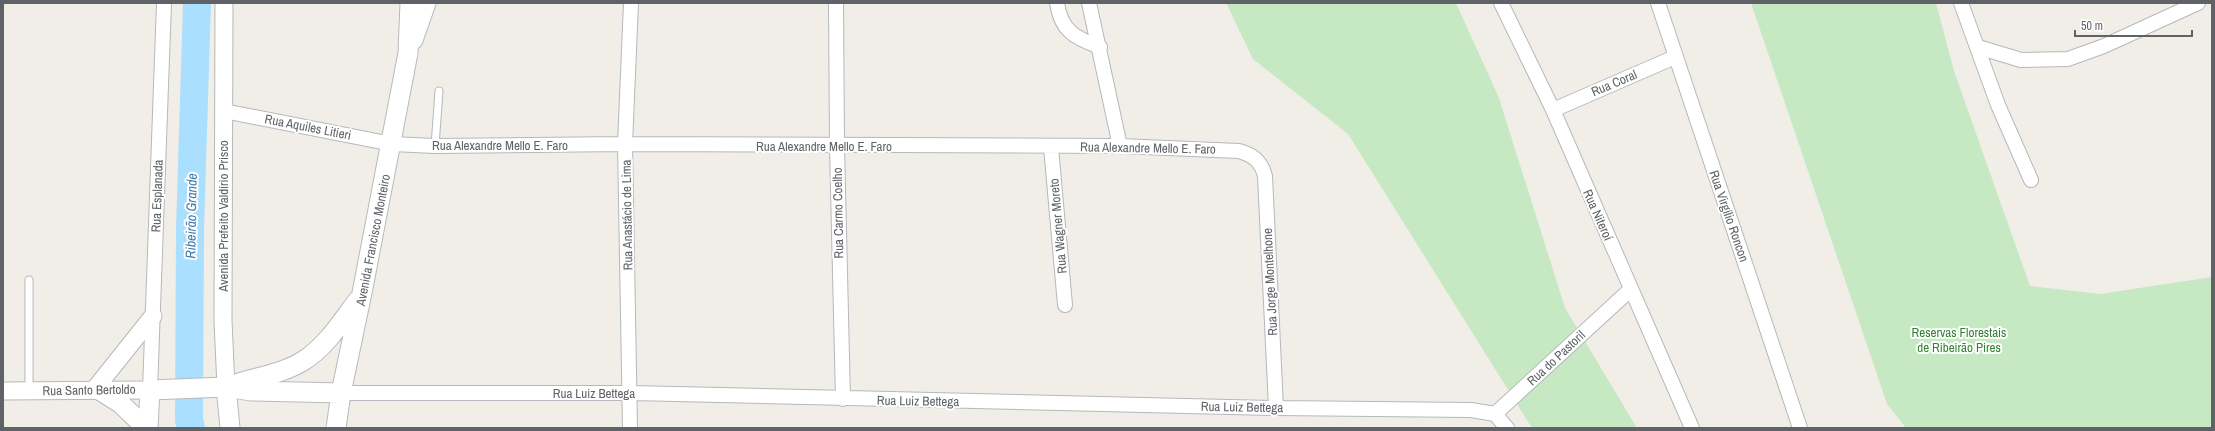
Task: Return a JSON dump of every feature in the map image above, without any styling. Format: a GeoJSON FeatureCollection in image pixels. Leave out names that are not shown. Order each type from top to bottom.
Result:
{"type":"FeatureCollection","features":[{"type":"Feature","properties":{"kind":"main road","name":"Avenida Francisco Monteiro"},"geometry":{"type":"LineString","coordinates":[[336,428],[341,393],[392,144],[408,53],[410,3]]}},
{"type":"Feature","properties":{"kind":"main road","name":"Avenida Francisco Monteiro"},"geometry":{"type":"LineString","coordinates":[[408,53],[426,3]]}},
{"type":"Feature","properties":{"kind":"main road"},"geometry":{"type":"LineString","coordinates":[[226,387],[284,370],[303,361],[338,327],[362,293]]}},
{"type":"Feature","properties":{"kind":"main road"},"geometry":{"type":"LineString","coordinates":[[226,387],[251,390],[341,393]]}},
{"type":"Feature","properties":{"kind":"main road","name":"Rua Santo Bertoldo"},"geometry":{"type":"LineString","coordinates":[[150,390],[226,387]]}},
{"type":"Feature","properties":{"kind":"main road","name":"Avenida Prefeito Valdírio Prisco"},"geometry":{"type":"LineString","coordinates":[[226,387],[230,428]]}},
{"type":"Feature","properties":{"kind":"main road"},"geometry":{"type":"LineString","coordinates":[[97,390],[132,414],[147,428]]}},
{"type":"Feature","properties":{"kind":"main road"},"geometry":{"type":"LineString","coordinates":[[147,428],[150,390]]}},
{"type":"Feature","properties":{"kind":"street","name":"Rua Esplanada"},"geometry":{"type":"LineString","coordinates":[[150,390],[164,3]]}},
{"type":"Feature","properties":{"kind":"street","name":"Avenida Prefeito Valdírio Prisco"},"geometry":{"type":"LineString","coordinates":[[224,3],[223,321],[226,387]]}},
{"type":"Feature","properties":{"kind":"street","name":"Rua Anastácio de Lima"},"geometry":{"type":"LineString","coordinates":[[630,428],[631,393],[625,144],[631,3]]}},
{"type":"Feature","properties":{"kind":"street","name":"Rua Carmo Coelho"},"geometry":{"type":"LineString","coordinates":[[836,3],[837,146],[843,399]]}},
{"type":"Feature","properties":{"kind":"street"},"geometry":{"type":"LineString","coordinates":[[1057,3],[1062,21],[1071,34],[1081,40],[1100,47]]}},
{"type":"Feature","properties":{"kind":"street"},"geometry":{"type":"LineString","coordinates":[[1089,3],[1100,47],[1120,146]]}},
{"type":"Feature","properties":{"kind":"street","name":"Rua Niteroí"},"geometry":{"type":"LineString","coordinates":[[1501,3],[1553,110],[1692,428]]}},
{"type":"Feature","properties":{"kind":"street","name":"Rua Virgílio Roncon"},"geometry":{"type":"LineString","coordinates":[[1658,3],[1800,428]]}},
{"type":"Feature","properties":{"kind":"street"},"geometry":{"type":"LineString","coordinates":[[1961,3],[1998,105],[2031,180]]}},
{"type":"Feature","properties":{"kind":"street"},"geometry":{"type":"LineString","coordinates":[[1978,47],[2021,60],[2068,59],[2104,46],[2198,3]]}},
{"type":"Feature","properties":{"kind":"street","name":"Rua Coral"},"geometry":{"type":"LineString","coordinates":[[1553,110],[1675,57]]}},
{"type":"Feature","properties":{"kind":"street","name":"Rua Aquiles Litieri"},"geometry":{"type":"LineString","coordinates":[[224,111],[392,144]]}},
{"type":"Feature","properties":{"kind":"street","name":"Rua Alexandre Mello E. Faro"},"geometry":{"type":"LineString","coordinates":[[392,144],[435,146],[625,144],[1051,147],[1120,146],[1225,149],[1239,151],[1255,158]]}},
{"type":"Feature","properties":{"kind":"street","name":"Rua Wagner Moreto"},"geometry":{"type":"LineString","coordinates":[[1051,147],[1065,305]]}},
{"type":"Feature","properties":{"kind":"street","name":"Rua Jorge Montelhone"},"geometry":{"type":"LineString","coordinates":[[1255,158],[1262,166],[1265,176],[1276,408]]}},
{"type":"Feature","properties":{"kind":"street","name":"Rua do Pastoril"},"geometry":{"type":"LineString","coordinates":[[1495,414],[1631,289]]}},
{"type":"Feature","properties":{"kind":"street"},"geometry":{"type":"LineString","coordinates":[[97,390],[153,316]]}},
{"type":"Feature","properties":{"kind":"street","name":"Rua Santo Bertoldo"},"geometry":{"type":"LineString","coordinates":[[3,391],[150,390]]}},
{"type":"Feature","properties":{"kind":"street","name":"Rua Luiz Bettega"},"geometry":{"type":"LineString","coordinates":[[341,393],[631,393],[1276,408],[1470,410],[1495,414]]}},
{"type":"Feature","properties":{"kind":"street"},"geometry":{"type":"LineString","coordinates":[[1495,414],[1507,428]]}},
{"type":"Feature","properties":{"kind":"lane"},"geometry":{"type":"LineString","coordinates":[[435,146],[439,91]]}},
{"type":"Feature","properties":{"kind":"lane"},"geometry":{"type":"LineString","coordinates":[[29,280],[29,391]]}},
{"type":"Feature","properties":{"kind":"green space"},"geometry":{"type":"Polygon","coordinates":[[[1226,3],[1456,3],[1499,98],[1565,308],[1637,428],[1532,428],[1348,134],[1253,59],[1226,3]]]}},
{"type":"Feature","properties":{"kind":"green space","name":"Reservas Florestais de Ribeirão Pires"},"geometry":{"type":"Polygon","coordinates":[[[1751,3],[1936,3],[1954,71],[2030,286],[2100,294],[2212,277],[2212,428],[1906,428],[1887,404],[1751,3]]]}},
{"type":"Feature","properties":{"kind":"waterway","name":"Ribeirão Grande"},"geometry":{"type":"LineString","coordinates":[[191,428],[189,420],[190,229],[197,3]]}}]}
